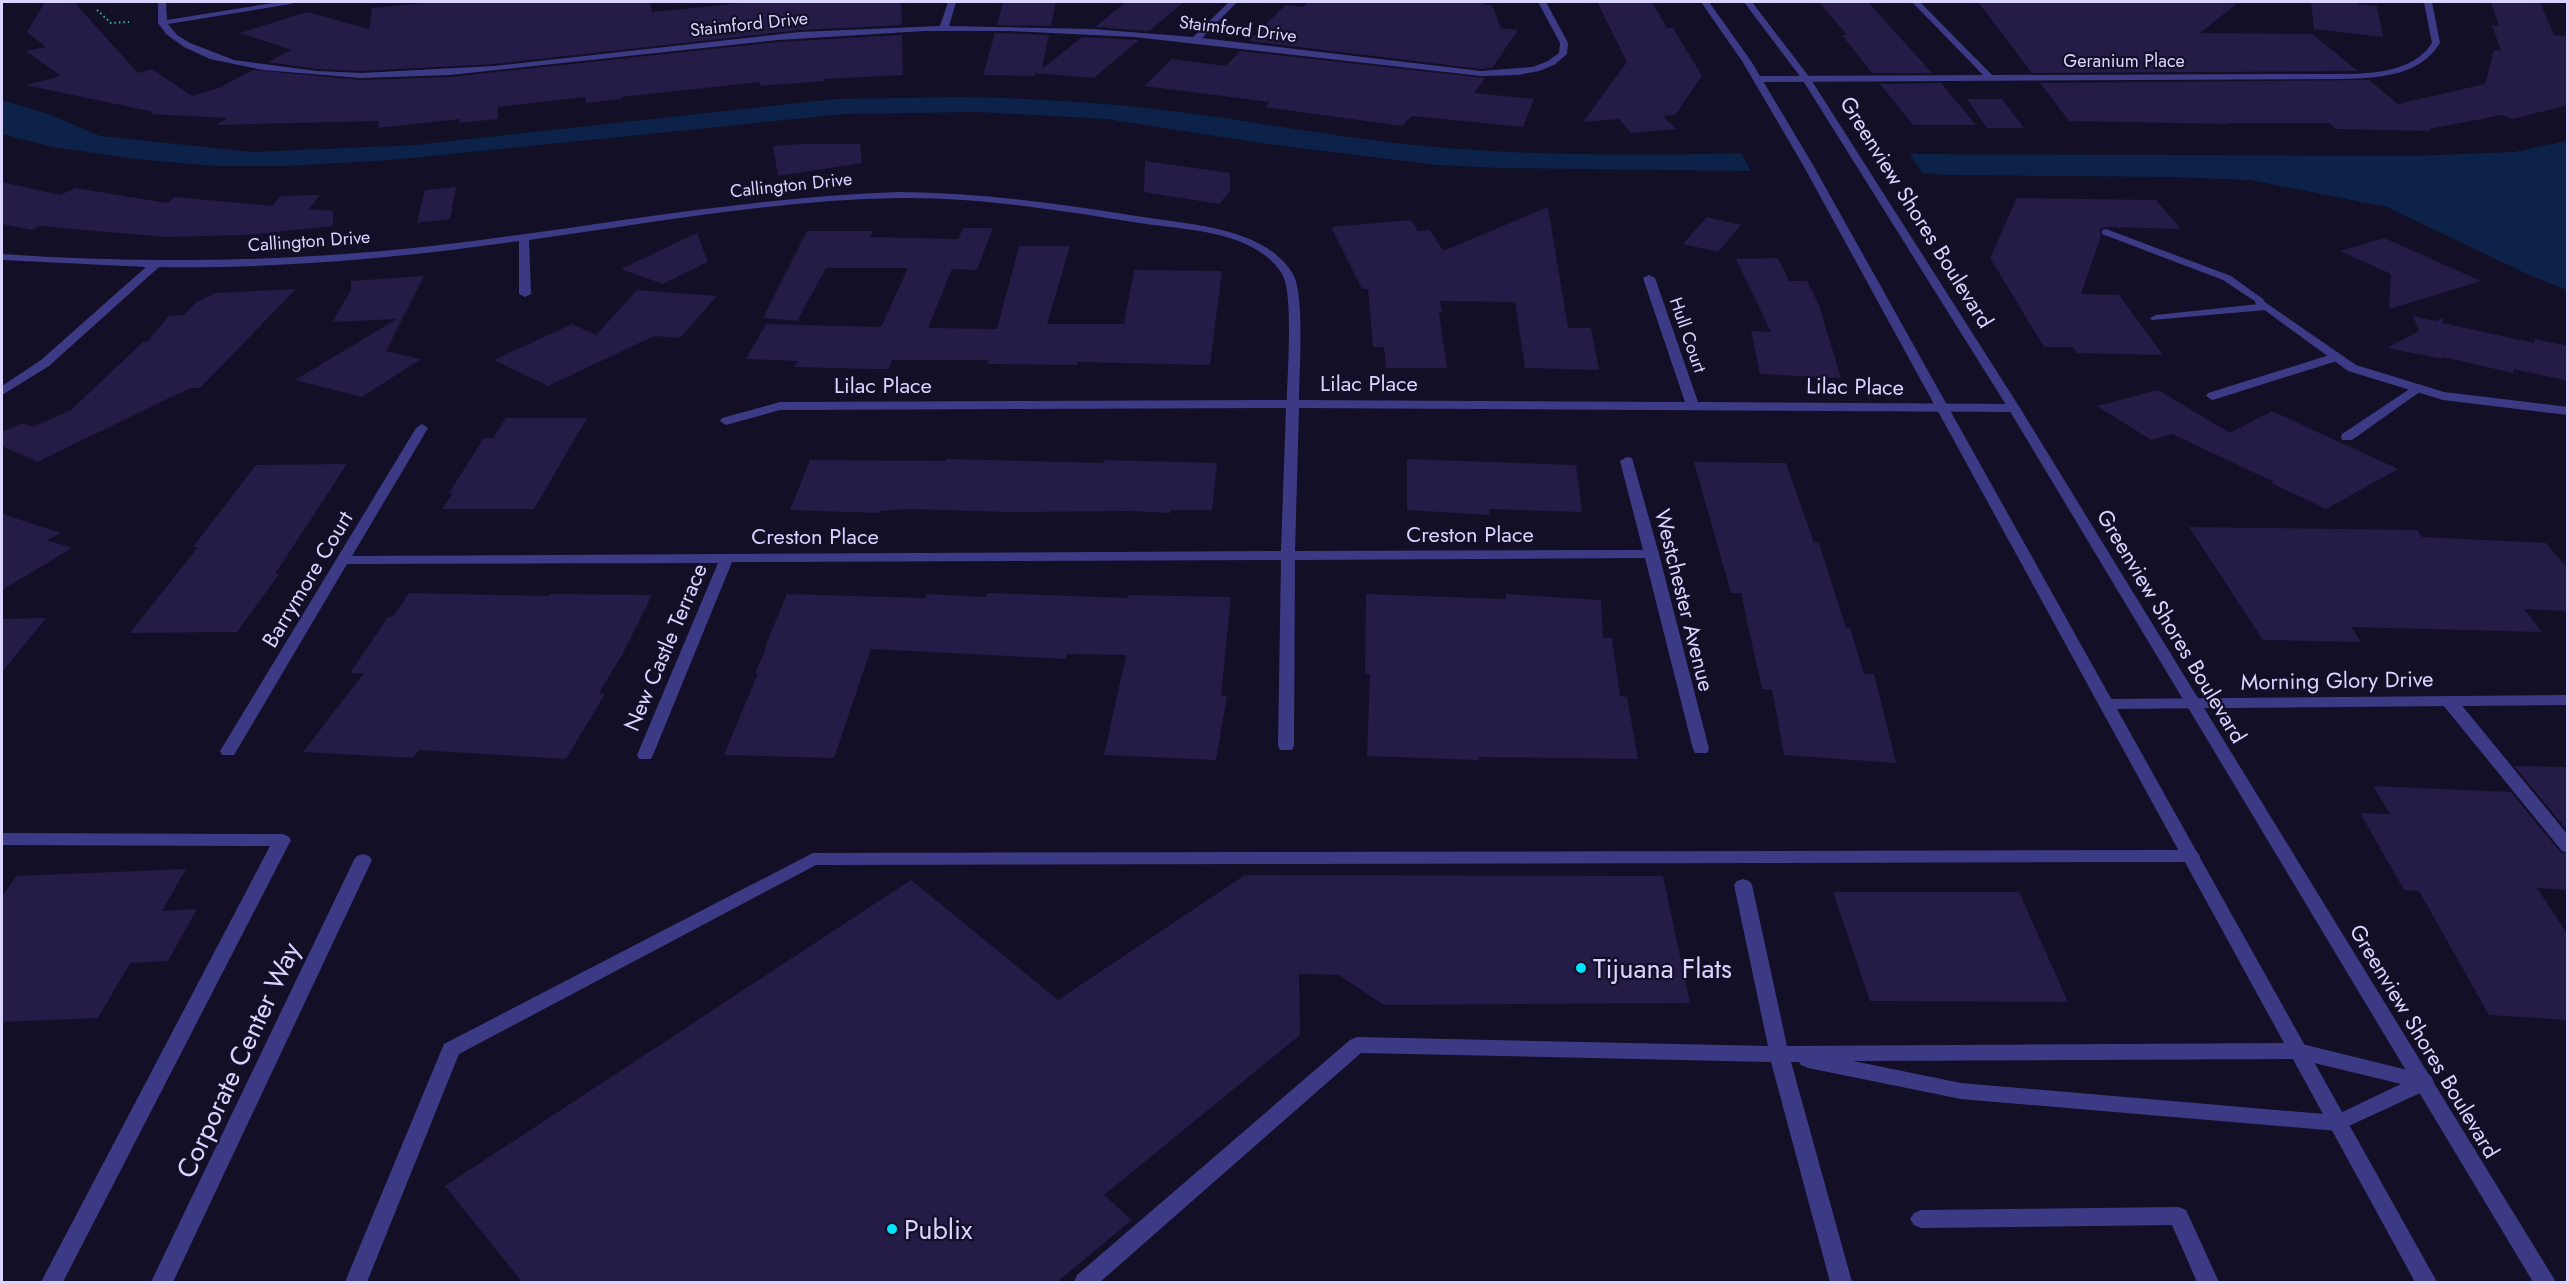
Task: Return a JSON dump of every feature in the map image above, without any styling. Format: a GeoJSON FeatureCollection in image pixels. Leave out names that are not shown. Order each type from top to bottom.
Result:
{"type":"FeatureCollection","features":[{"type":"Feature","properties":{"kind":"street"},"geometry":{"type":"LineString","coordinates":[[162,2],[160,14],[162,23],[291,2]]}},
{"type":"Feature","properties":{"kind":"street"},"geometry":{"type":"LineString","coordinates":[[944,28],[952,2]]}},
{"type":"Feature","properties":{"kind":"street"},"geometry":{"type":"LineString","coordinates":[[1195,40],[1233,2]]}},
{"type":"Feature","properties":{"kind":"street","name":"Staimford Drive"},"geometry":{"type":"LineString","coordinates":[[162,23],[182,43],[222,59],[292,72],[365,76],[447,72],[757,39],[944,28],[1077,31],[1195,40],[1446,71],[1515,72],[1551,63],[1563,54],[1564,43],[1542,2]]}},
{"type":"Feature","properties":{"kind":"street"},"geometry":{"type":"LineString","coordinates":[[1705,2],[1724,26],[1758,79],[1945,408],[2426,1282]]}},
{"type":"Feature","properties":{"kind":"street","name":"Greenview Shores Boulevard"},"geometry":{"type":"LineString","coordinates":[[1748,2],[1806,78],[2014,408],[2546,1282]]}},
{"type":"Feature","properties":{"kind":"street"},"geometry":{"type":"LineString","coordinates":[[1916,2],[1989,77]]}},
{"type":"Feature","properties":{"kind":"street","name":"Geranium Place"},"geometry":{"type":"LineString","coordinates":[[1758,79],[2313,77],[2373,74],[2416,64],[2435,48],[2428,2]]}},
{"type":"Feature","properties":{"kind":"street","name":"Callington Drive"},"geometry":{"type":"LineString","coordinates":[[2,257],[74,263],[155,265],[348,257],[829,198],[906,195],[1000,199],[1205,230],[1237,239],[1264,251],[1274,258],[1288,275],[1293,294],[1294,404]]}},
{"type":"Feature","properties":{"kind":"street"},"geometry":{"type":"LineString","coordinates":[[2106,232],[2227,278],[2352,368],[2444,396],[2568,411]]}},
{"type":"Feature","properties":{"kind":"street"},"geometry":{"type":"LineString","coordinates":[[524,237],[525,294]]}},
{"type":"Feature","properties":{"kind":"street"},"geometry":{"type":"LineString","coordinates":[[2,391],[45,363],[155,265]]}},
{"type":"Feature","properties":{"kind":"street","name":"Hull Court"},"geometry":{"type":"LineString","coordinates":[[1649,278],[1692,404]]}},
{"type":"Feature","properties":{"kind":"street"},"geometry":{"type":"LineString","coordinates":[[2157,318],[2263,304]]}},
{"type":"Feature","properties":{"kind":"street"},"geometry":{"type":"LineString","coordinates":[[2212,396],[2337,357]]}},
{"type":"Feature","properties":{"kind":"street"},"geometry":{"type":"LineString","coordinates":[[2347,436],[2418,388]]}},
{"type":"Feature","properties":{"kind":"street"},"geometry":{"type":"LineString","coordinates":[[1286,746],[1288,556],[1294,404]]}},
{"type":"Feature","properties":{"kind":"street","name":"Lilac Place"},"geometry":{"type":"LineString","coordinates":[[726,421],[780,406],[1692,404],[2014,408]]}},
{"type":"Feature","properties":{"kind":"street","name":"Barrymore Court"},"geometry":{"type":"LineString","coordinates":[[228,751],[422,428]]}},
{"type":"Feature","properties":{"kind":"street","name":"Westchester Avenue"},"geometry":{"type":"LineString","coordinates":[[1627,461],[1701,749]]}},
{"type":"Feature","properties":{"kind":"street","name":"Creston Place"},"geometry":{"type":"LineString","coordinates":[[342,560],[1652,554]]}},
{"type":"Feature","properties":{"kind":"street","name":"New Castle Terrace"},"geometry":{"type":"LineString","coordinates":[[645,754],[727,558]]}},
{"type":"Feature","properties":{"kind":"street","name":"Morning Glory Drive"},"geometry":{"type":"LineString","coordinates":[[2107,704],[2568,700]]}},
{"type":"Feature","properties":{"kind":"street"},"geometry":{"type":"LineString","coordinates":[[2449,701],[2568,847]]}},
{"type":"Feature","properties":{"kind":"street"},"geometry":{"type":"LineString","coordinates":[[2,840],[282,840],[51,1282]]}},
{"type":"Feature","properties":{"kind":"street"},"geometry":{"type":"LineString","coordinates":[[356,1282],[451,1049],[813,859],[2191,856]]}},
{"type":"Feature","properties":{"kind":"street","name":"Corporate Center Way"},"geometry":{"type":"LineString","coordinates":[[162,1282],[363,860]]}},
{"type":"Feature","properties":{"kind":"street"},"geometry":{"type":"LineString","coordinates":[[1743,885],[1779,1054],[1841,1282]]}},
{"type":"Feature","properties":{"kind":"street"},"geometry":{"type":"LineString","coordinates":[[1085,1282],[1358,1045],[1779,1054],[2298,1051],[2424,1082]]}},
{"type":"Feature","properties":{"kind":"street"},"geometry":{"type":"LineString","coordinates":[[1779,1054],[1961,1091],[2338,1123],[2424,1082]]}},
{"type":"Feature","properties":{"kind":"street"},"geometry":{"type":"LineString","coordinates":[[1921,1219],[2179,1216],[2208,1282]]}},
{"type":"Feature","properties":{"kind":"path"},"geometry":{"type":"LineString","coordinates":[[97,10],[111,23],[129,22]]}},
{"type":"Feature","properties":{"kind":"water"},"geometry":{"type":"Polygon","coordinates":[[[958,97],[1064,101],[1144,108],[1431,147],[1608,155],[1741,153],[1751,171],[1437,165],[1268,144],[1106,119],[978,112],[844,114],[392,160],[283,166],[215,166],[135,159],[53,147],[2,134],[2,100],[51,115],[100,136],[253,152],[415,145],[836,99],[958,97]]]}},
{"type":"Feature","properties":{"kind":"water"},"geometry":{"type":"Polygon","coordinates":[[[2567,141],[2567,290],[2527,274],[2387,207],[2250,180],[1922,173],[1910,154],[2412,156],[2514,152],[2567,141]]]}},
{"type":"Feature","properties":{"kind":"building"},"geometry":{"type":"Polygon","coordinates":[[[45,2],[74,2],[138,73],[152,69],[192,96],[219,88],[253,70],[361,80],[450,77],[778,42],[902,35],[903,75],[824,79],[825,81],[760,86],[760,82],[586,103],[585,97],[498,107],[498,119],[459,123],[460,119],[377,128],[379,121],[217,125],[227,118],[149,114],[154,112],[25,85],[61,76],[26,51],[46,47],[27,32],[45,2]]]}},
{"type":"Feature","properties":{"kind":"building"},"geometry":{"type":"Polygon","coordinates":[[[434,2],[650,2],[652,12],[752,2],[901,2],[902,25],[800,30],[494,64],[361,71],[317,69],[268,62],[292,50],[240,33],[307,12],[369,29],[372,8],[434,2]]]}},
{"type":"Feature","properties":{"kind":"building"},"geometry":{"type":"Polygon","coordinates":[[[1003,2],[1056,2],[1051,26],[997,25],[1003,2]]]}},
{"type":"Feature","properties":{"kind":"building"},"geometry":{"type":"Polygon","coordinates":[[[1126,2],[1184,2],[1149,31],[1095,27],[1126,2]]]}},
{"type":"Feature","properties":{"kind":"building"},"geometry":{"type":"Polygon","coordinates":[[[1308,2],[1483,2],[1484,5],[1492,5],[1501,28],[1518,30],[1492,68],[1481,69],[1249,41],[1285,5],[1303,7],[1308,2]]]}},
{"type":"Feature","properties":{"kind":"building"},"geometry":{"type":"Polygon","coordinates":[[[1597,2],[1652,2],[1667,28],[1673,28],[1702,76],[1675,115],[1663,116],[1676,129],[1631,133],[1619,119],[1583,122],[1627,62],[1597,2]]]}},
{"type":"Feature","properties":{"kind":"building"},"geometry":{"type":"Polygon","coordinates":[[[1819,2],[1868,2],[1932,73],[1872,73],[1842,35],[1847,35],[1819,2]]]}},
{"type":"Feature","properties":{"kind":"building"},"geometry":{"type":"Polygon","coordinates":[[[1978,2],[2239,2],[2200,33],[2312,34],[2358,71],[2032,73],[1978,2]]]}},
{"type":"Feature","properties":{"kind":"building"},"geometry":{"type":"Polygon","coordinates":[[[2311,2],[2358,2],[2358,4],[2377,6],[2383,37],[2314,29],[2311,2]]]}},
{"type":"Feature","properties":{"kind":"building"},"geometry":{"type":"Polygon","coordinates":[[[2491,2],[2540,2],[2554,35],[2568,37],[2568,105],[2513,119],[2502,115],[2429,129],[2431,131],[2336,129],[2329,123],[2069,121],[2040,83],[2369,80],[2398,104],[2485,84],[2494,50],[2501,51],[2492,25],[2499,26],[2491,2]]]}},
{"type":"Feature","properties":{"kind":"building"},"geometry":{"type":"Polygon","coordinates":[[[995,33],[1049,35],[1042,69],[1082,37],[1139,40],[1094,78],[1035,73],[1034,76],[983,75],[995,33]]]}},
{"type":"Feature","properties":{"kind":"building"},"geometry":{"type":"Polygon","coordinates":[[[1240,51],[1485,78],[1474,93],[1534,99],[1523,127],[1412,116],[1402,126],[1265,107],[1270,102],[1144,86],[1172,59],[1226,66],[1240,51]]]}},
{"type":"Feature","properties":{"kind":"building"},"geometry":{"type":"Polygon","coordinates":[[[1941,83],[1976,125],[1913,125],[1880,84],[1941,83]]]}},
{"type":"Feature","properties":{"kind":"building"},"geometry":{"type":"Polygon","coordinates":[[[1967,99],[2002,99],[2024,128],[1987,128],[1967,99]]]}},
{"type":"Feature","properties":{"kind":"building"},"geometry":{"type":"Polygon","coordinates":[[[860,144],[862,163],[778,176],[773,146],[860,144]]]}},
{"type":"Feature","properties":{"kind":"building"},"geometry":{"type":"Polygon","coordinates":[[[1145,161],[1230,173],[1230,191],[1219,204],[1144,192],[1145,161]]]}},
{"type":"Feature","properties":{"kind":"building"},"geometry":{"type":"Polygon","coordinates":[[[2,182],[60,195],[75,188],[167,203],[175,197],[272,206],[281,196],[320,195],[309,209],[333,211],[333,226],[246,235],[165,237],[40,226],[32,230],[2,224],[2,182]]]}},
{"type":"Feature","properties":{"kind":"building"},"geometry":{"type":"Polygon","coordinates":[[[456,187],[450,219],[417,223],[425,190],[456,187]]]}},
{"type":"Feature","properties":{"kind":"building"},"geometry":{"type":"Polygon","coordinates":[[[2017,198],[2156,200],[2181,229],[2105,227],[2100,229],[2101,236],[2081,294],[2119,295],[2163,355],[2077,353],[2073,347],[2044,347],[1990,258],[2017,198]]]}},
{"type":"Feature","properties":{"kind":"building"},"geometry":{"type":"Polygon","coordinates":[[[1548,207],[1568,328],[1591,328],[1599,370],[1525,368],[1515,302],[1440,301],[1442,312],[1439,312],[1447,368],[1386,368],[1384,347],[1373,347],[1368,289],[1362,289],[1331,227],[1411,220],[1418,231],[1430,230],[1443,251],[1548,207]]]}},
{"type":"Feature","properties":{"kind":"building"},"geometry":{"type":"Polygon","coordinates":[[[1707,217],[1741,225],[1718,252],[1683,244],[1707,217]]]}},
{"type":"Feature","properties":{"kind":"building"},"geometry":{"type":"Polygon","coordinates":[[[963,228],[993,228],[977,270],[952,269],[928,328],[997,329],[1019,246],[1070,246],[1047,324],[1124,324],[1134,270],[1222,271],[1210,365],[1077,362],[1077,365],[987,364],[989,360],[892,360],[889,369],[872,369],[794,367],[798,361],[746,359],[766,324],[881,327],[908,268],[826,268],[797,321],[763,318],[807,231],[873,231],[870,237],[958,239],[963,228]]]}},
{"type":"Feature","properties":{"kind":"building"},"geometry":{"type":"Polygon","coordinates":[[[697,233],[708,262],[663,284],[621,269],[697,233]]]}},
{"type":"Feature","properties":{"kind":"building"},"geometry":{"type":"Polygon","coordinates":[[[2384,238],[2481,281],[2389,309],[2391,274],[2340,251],[2384,238]]]}},
{"type":"Feature","properties":{"kind":"building"},"geometry":{"type":"Polygon","coordinates":[[[1778,258],[1789,281],[1807,281],[1819,305],[1841,378],[1760,374],[1751,331],[1771,332],[1736,259],[1778,258]]]}},
{"type":"Feature","properties":{"kind":"building"},"geometry":{"type":"Polygon","coordinates":[[[424,276],[386,351],[421,359],[362,397],[295,380],[397,319],[332,322],[351,290],[351,281],[424,276]]]}},
{"type":"Feature","properties":{"kind":"building"},"geometry":{"type":"Polygon","coordinates":[[[296,289],[200,388],[190,388],[37,462],[2,446],[2,432],[22,423],[33,427],[71,410],[143,342],[147,342],[169,316],[184,315],[195,303],[215,293],[296,289]]]}},
{"type":"Feature","properties":{"kind":"building"},"geometry":{"type":"Polygon","coordinates":[[[637,290],[717,296],[680,338],[654,336],[548,386],[494,360],[572,324],[596,335],[637,290]]]}},
{"type":"Feature","properties":{"kind":"building"},"geometry":{"type":"Polygon","coordinates":[[[2413,316],[2436,321],[2443,318],[2443,323],[2534,343],[2535,339],[2568,346],[2568,381],[2514,369],[2513,373],[2443,357],[2443,359],[2387,348],[2419,331],[2413,316]]]}},
{"type":"Feature","properties":{"kind":"building"},"geometry":{"type":"Polygon","coordinates":[[[2158,390],[2230,433],[2272,411],[2398,469],[2326,509],[2172,434],[2151,440],[2097,406],[2158,390]]]}},
{"type":"Feature","properties":{"kind":"building"},"geometry":{"type":"Polygon","coordinates":[[[506,418],[587,418],[534,509],[442,509],[453,493],[449,493],[484,438],[493,438],[506,418]]]}},
{"type":"Feature","properties":{"kind":"building"},"geometry":{"type":"Polygon","coordinates":[[[946,459],[1217,463],[1212,510],[1170,510],[1170,513],[910,509],[879,511],[878,513],[790,510],[810,460],[945,461],[946,459]]]}},
{"type":"Feature","properties":{"kind":"building"},"geometry":{"type":"Polygon","coordinates":[[[1407,459],[1576,465],[1582,512],[1489,509],[1489,515],[1407,510],[1407,459]]]}},
{"type":"Feature","properties":{"kind":"building"},"geometry":{"type":"Polygon","coordinates":[[[1694,462],[1786,463],[1814,543],[1819,543],[1846,628],[1850,628],[1864,674],[1874,674],[1896,763],[1784,755],[1772,690],[1762,689],[1741,593],[1731,593],[1694,462]]]}},
{"type":"Feature","properties":{"kind":"building"},"geometry":{"type":"Polygon","coordinates":[[[347,464],[275,574],[279,574],[237,632],[130,633],[198,547],[193,547],[256,465],[347,464]]]}},
{"type":"Feature","properties":{"kind":"building"},"geometry":{"type":"Polygon","coordinates":[[[2,514],[61,533],[47,540],[72,548],[2,590],[2,514]]]}},
{"type":"Feature","properties":{"kind":"building"},"geometry":{"type":"Polygon","coordinates":[[[2189,527],[2417,530],[2422,537],[2546,543],[2568,569],[2568,611],[2524,609],[2542,632],[2351,627],[2361,642],[2263,640],[2189,527]]]}},
{"type":"Feature","properties":{"kind":"building"},"geometry":{"type":"Polygon","coordinates":[[[409,593],[549,596],[550,594],[652,595],[622,655],[599,693],[605,694],[566,759],[419,750],[413,758],[303,752],[364,673],[350,673],[388,617],[393,617],[409,593]]]}},
{"type":"Feature","properties":{"kind":"building"},"geometry":{"type":"Polygon","coordinates":[[[987,593],[1128,598],[1128,595],[1231,597],[1221,696],[1227,696],[1216,760],[1104,755],[1126,655],[1067,654],[1066,659],[871,649],[834,758],[724,755],[787,594],[925,598],[927,594],[986,597],[987,593]]]}},
{"type":"Feature","properties":{"kind":"building"},"geometry":{"type":"Polygon","coordinates":[[[1366,594],[1506,599],[1506,594],[1601,600],[1603,638],[1612,638],[1620,696],[1627,697],[1638,759],[1479,757],[1479,760],[1367,756],[1370,674],[1365,674],[1366,594]]]}},
{"type":"Feature","properties":{"kind":"building"},"geometry":{"type":"Polygon","coordinates":[[[46,618],[2,672],[2,619],[46,618]]]}},
{"type":"Feature","properties":{"kind":"building"},"geometry":{"type":"Polygon","coordinates":[[[2514,766],[2568,767],[2568,831],[2514,766]]]}},
{"type":"Feature","properties":{"kind":"building"},"geometry":{"type":"Polygon","coordinates":[[[2373,786],[2511,792],[2560,852],[2568,855],[2568,890],[2537,888],[2568,935],[2568,1020],[2489,1015],[2419,891],[2404,890],[2360,813],[2390,814],[2373,786]]]}},
{"type":"Feature","properties":{"kind":"building"},"geometry":{"type":"Polygon","coordinates":[[[186,869],[162,911],[197,909],[168,961],[130,963],[98,1018],[2,1022],[2,897],[16,876],[186,869]]]}},
{"type":"Feature","properties":{"kind":"building"},"geometry":{"type":"Polygon","coordinates":[[[1245,875],[1663,876],[1690,1003],[1384,1005],[1339,975],[1299,974],[1300,1035],[1104,1195],[1132,1220],[1057,1282],[522,1282],[445,1186],[911,880],[1058,1000],[1245,875]]]}},
{"type":"Feature","properties":{"kind":"building"},"geometry":{"type":"Polygon","coordinates":[[[1833,892],[2019,892],[2068,1002],[1870,1001],[1833,892]]]}},
{"type":"Feature","properties":{"kind":"place","name":"Tijuana Flats"},"geometry":{"type":"Point","coordinates":[1581,968]}},
{"type":"Feature","properties":{"kind":"place","name":"Publix"},"geometry":{"type":"Point","coordinates":[892,1229]}}]}
